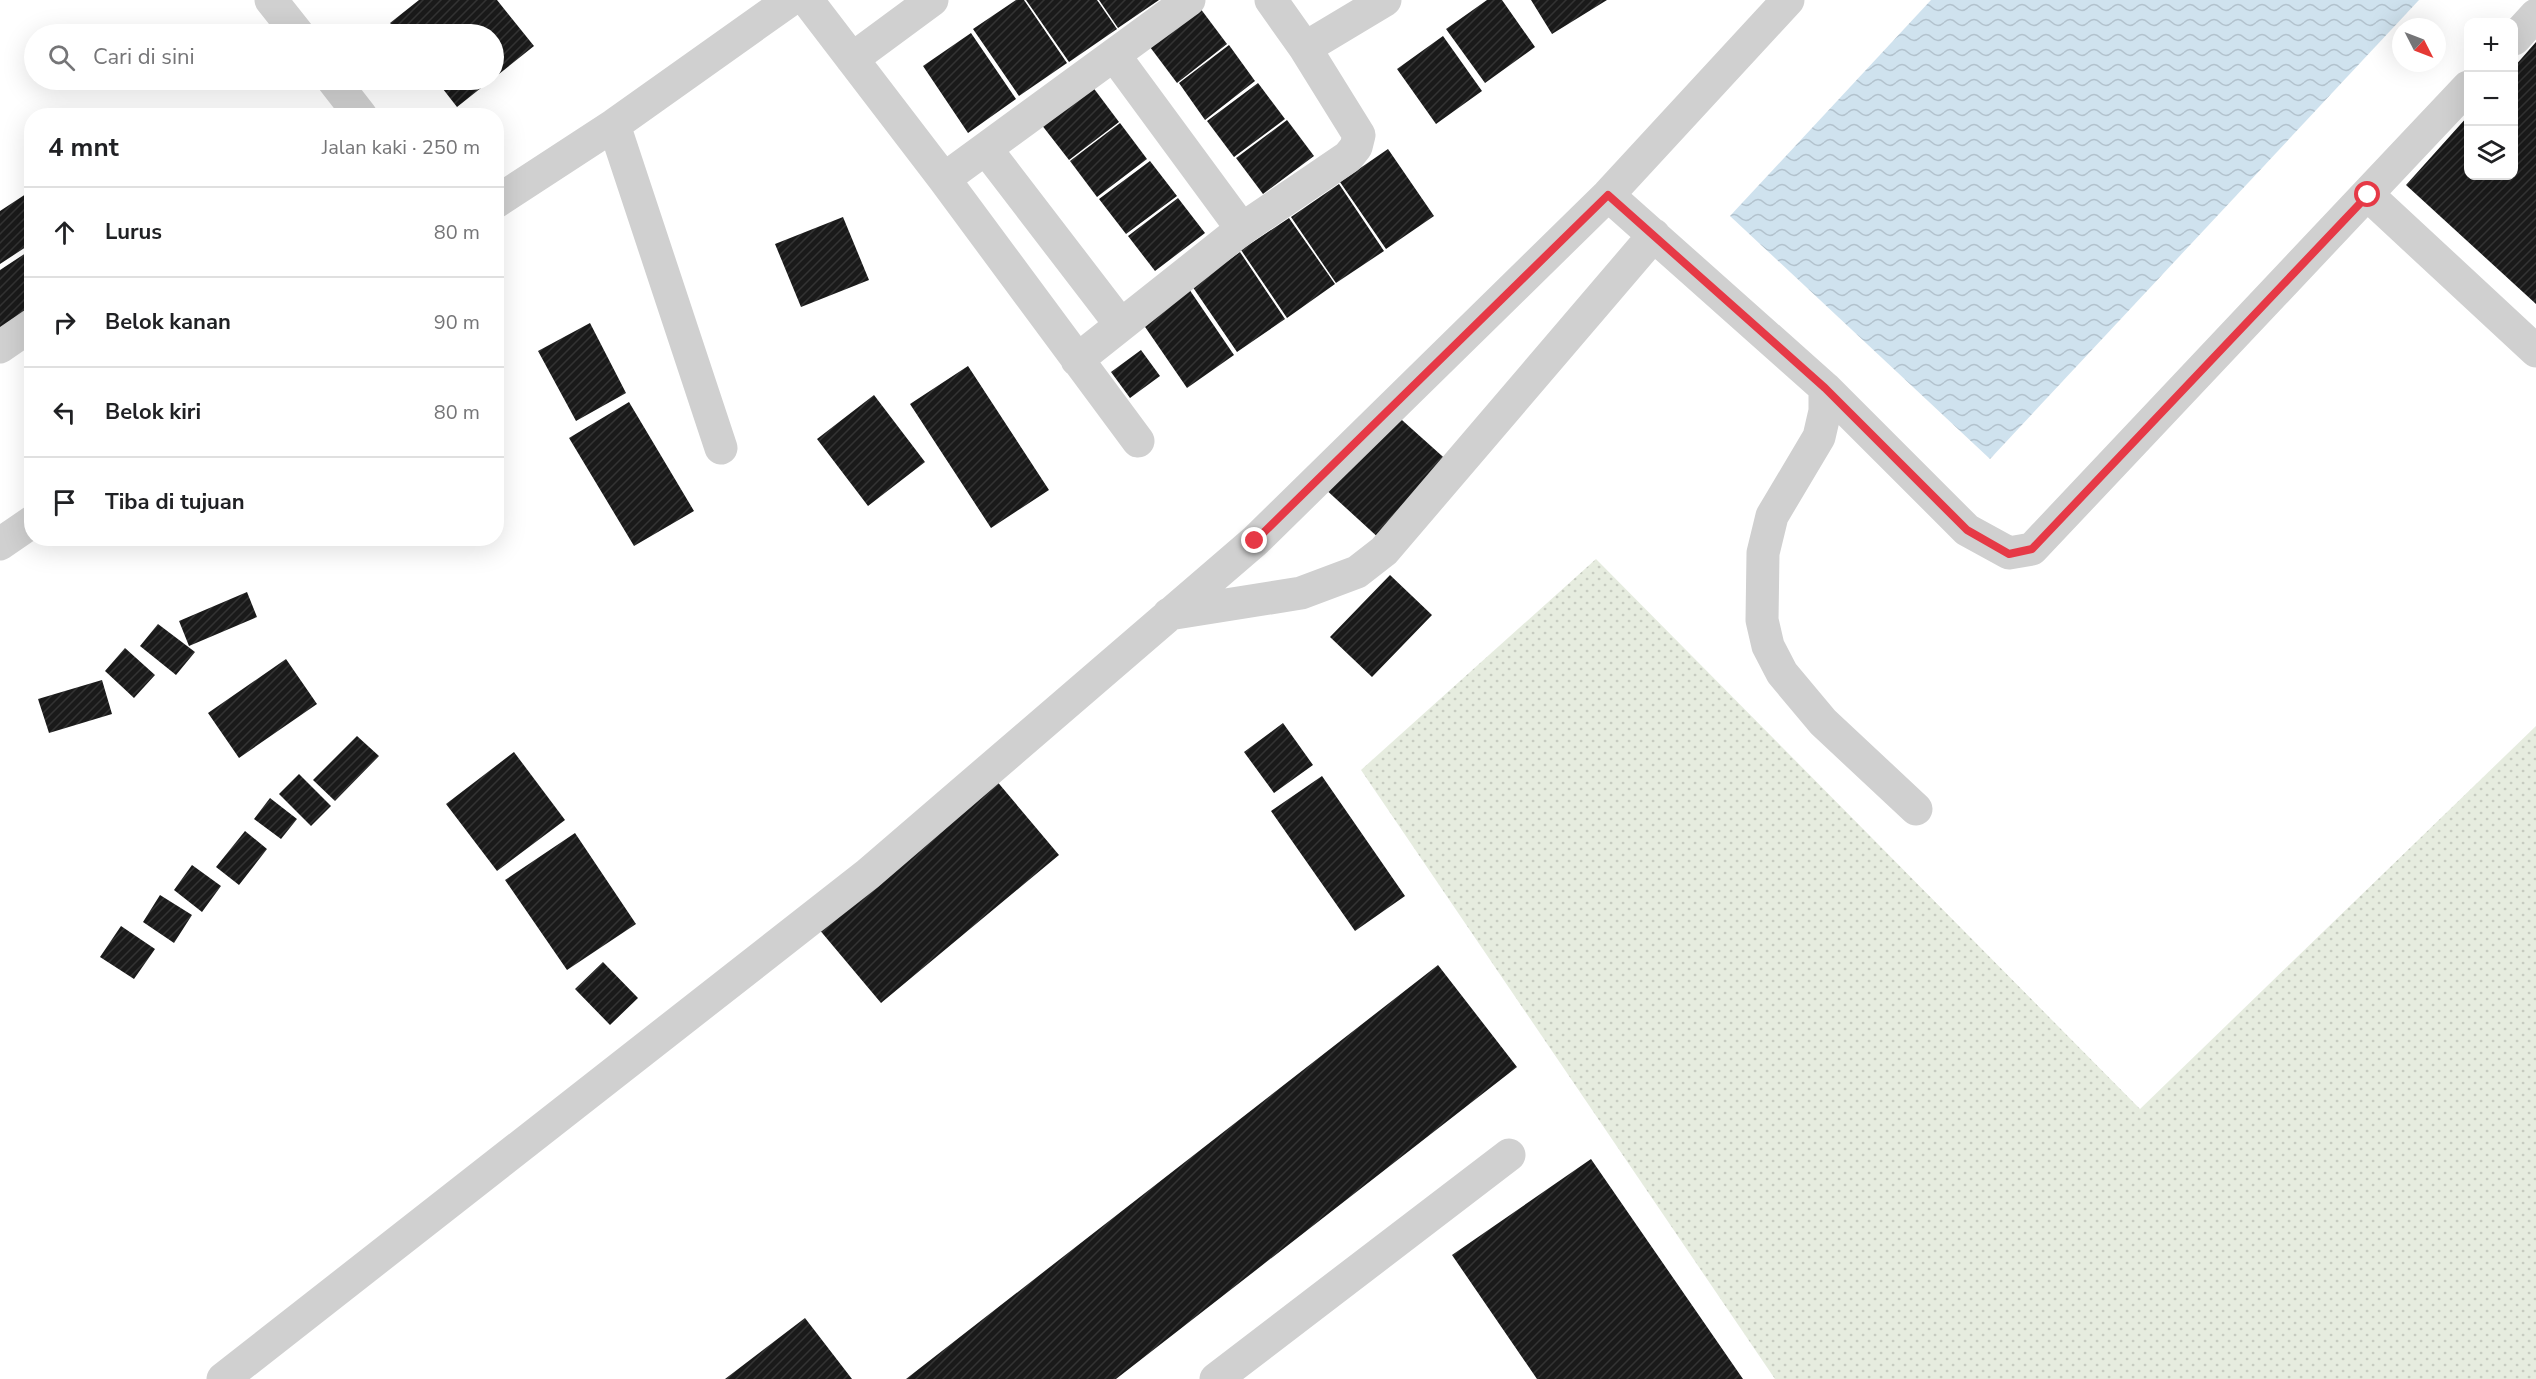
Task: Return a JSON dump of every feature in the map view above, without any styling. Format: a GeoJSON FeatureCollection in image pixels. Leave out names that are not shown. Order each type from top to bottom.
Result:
{"type":"FeatureCollection","features":[{"type":"Feature","properties":{"kind":"street"},"geometry":{"type":"LineString","coordinates":[[271,0],[290,24]]}},
{"type":"Feature","properties":{"kind":"street"},"geometry":{"type":"LineString","coordinates":[[504,197],[614,125],[790,0]]}},
{"type":"Feature","properties":{"kind":"street"},"geometry":{"type":"LineString","coordinates":[[807,0],[944,179],[1137,441]]}},
{"type":"Feature","properties":{"kind":"street"},"geometry":{"type":"LineString","coordinates":[[852,59],[932,0]]}},
{"type":"Feature","properties":{"kind":"street"},"geometry":{"type":"LineString","coordinates":[[944,179],[1189,0]]}},
{"type":"Feature","properties":{"kind":"street"},"geometry":{"type":"LineString","coordinates":[[1077,360],[1242,229],[1348,158],[1356,147],[1359,135],[1305,48],[1271,0]]}},
{"type":"Feature","properties":{"kind":"street"},"geometry":{"type":"LineString","coordinates":[[1305,48],[1385,0]]}},
{"type":"Feature","properties":{"kind":"street"},"geometry":{"type":"LineString","coordinates":[[223,1379],[868,874],[1255,541],[1608,195],[1788,0]]}},
{"type":"Feature","properties":{"kind":"street"},"geometry":{"type":"LineString","coordinates":[[2518,35],[2536,15]]}},
{"type":"Feature","properties":{"kind":"street"},"geometry":{"type":"LineString","coordinates":[[1114,55],[1242,229]]}},
{"type":"Feature","properties":{"kind":"street"},"geometry":{"type":"LineString","coordinates":[[341,90],[355,108]]}},
{"type":"Feature","properties":{"kind":"street"},"geometry":{"type":"LineString","coordinates":[[1608,195],[1825,388],[1967,530],[2009,554],[2032,549],[2464,92]]}},
{"type":"Feature","properties":{"kind":"street"},"geometry":{"type":"LineString","coordinates":[[614,125],[721,448]]}},
{"type":"Feature","properties":{"kind":"street"},"geometry":{"type":"LineString","coordinates":[[986,149],[1121,325]]}},
{"type":"Feature","properties":{"kind":"street"},"geometry":{"type":"LineString","coordinates":[[2368,195],[2536,351]]}},
{"type":"Feature","properties":{"kind":"street"},"geometry":{"type":"LineString","coordinates":[[1169,614],[1301,593],[1357,573],[1384,551],[1654,235]]}},
{"type":"Feature","properties":{"kind":"street"},"geometry":{"type":"LineString","coordinates":[[0,347],[24,330]]}},
{"type":"Feature","properties":{"kind":"street"},"geometry":{"type":"LineString","coordinates":[[1825,388],[1825,411],[1819,437],[1772,516],[1763,553],[1762,620],[1768,646],[1782,672],[1823,722],[1916,809]]}},
{"type":"Feature","properties":{"kind":"street"},"geometry":{"type":"LineString","coordinates":[[0,544],[24,528]]}},
{"type":"Feature","properties":{"kind":"street"},"geometry":{"type":"LineString","coordinates":[[1216,1379],[1509,1155]]}},
{"type":"Feature","properties":{"kind":"shaded area"},"geometry":{"type":"Polygon","coordinates":[[[1596,559],[2140,1109],[2536,726],[2536,1379],[1775,1379],[1361,770],[1596,559]]]}},
{"type":"Feature","properties":{"kind":"water"},"geometry":{"type":"Polygon","coordinates":[[[1931,0],[2419,0],[2402,18],[2392,18],[2392,29],[1990,459],[1730,216],[1931,0]]]}},
{"type":"Feature","properties":{"kind":"building"},"geometry":{"type":"Polygon","coordinates":[[[419,0],[497,0],[534,46],[504,70],[504,24],[390,23],[419,0]]]}},
{"type":"Feature","properties":{"kind":"building"},"geometry":{"type":"Polygon","coordinates":[[[1016,0],[1024,0],[1067,63],[1019,96],[973,29],[1016,0]]]}},
{"type":"Feature","properties":{"kind":"building"},"geometry":{"type":"Polygon","coordinates":[[[1026,0],[1097,0],[1117,29],[1069,62],[1026,0]]]}},
{"type":"Feature","properties":{"kind":"building"},"geometry":{"type":"Polygon","coordinates":[[[1099,0],[1159,0],[1118,28],[1099,0]]]}},
{"type":"Feature","properties":{"kind":"building"},"geometry":{"type":"Polygon","coordinates":[[[1487,0],[1502,0],[1535,47],[1485,83],[1446,29],[1487,0]]]}},
{"type":"Feature","properties":{"kind":"building"},"geometry":{"type":"Polygon","coordinates":[[[1531,0],[1607,0],[1552,34],[1531,0]]]}},
{"type":"Feature","properties":{"kind":"building"},"geometry":{"type":"Polygon","coordinates":[[[1200,8],[1227,44],[1177,83],[1150,47],[1200,8]]]}},
{"type":"Feature","properties":{"kind":"building"},"geometry":{"type":"Polygon","coordinates":[[[971,33],[1016,99],[968,133],[923,66],[971,33]]]}},
{"type":"Feature","properties":{"kind":"building"},"geometry":{"type":"Polygon","coordinates":[[[1443,36],[1482,91],[1436,124],[1397,69],[1443,36]]]}},
{"type":"Feature","properties":{"kind":"building"},"geometry":{"type":"Polygon","coordinates":[[[2536,42],[2536,304],[2406,185],[2464,120],[2464,180],[2518,180],[2518,62],[2536,42]]]}},
{"type":"Feature","properties":{"kind":"building"},"geometry":{"type":"Polygon","coordinates":[[[1229,45],[1255,81],[1205,120],[1179,83],[1229,45]]]}},
{"type":"Feature","properties":{"kind":"building"},"geometry":{"type":"Polygon","coordinates":[[[1258,83],[1285,119],[1234,157],[1207,121],[1258,83]]]}},
{"type":"Feature","properties":{"kind":"building"},"geometry":{"type":"Polygon","coordinates":[[[1092,86],[1119,122],[1069,160],[1041,124],[1092,86]]]}},
{"type":"Feature","properties":{"kind":"building"},"geometry":{"type":"Polygon","coordinates":[[[444,90],[478,90],[457,107],[444,90]]]}},
{"type":"Feature","properties":{"kind":"building"},"geometry":{"type":"Polygon","coordinates":[[[1287,120],[1314,156],[1263,194],[1236,158],[1287,120]]]}},
{"type":"Feature","properties":{"kind":"building"},"geometry":{"type":"Polygon","coordinates":[[[1120,123],[1147,159],[1097,197],[1070,161],[1120,123]]]}},
{"type":"Feature","properties":{"kind":"building"},"geometry":{"type":"Polygon","coordinates":[[[1388,149],[1434,216],[1386,249],[1340,182],[1388,149]]]}},
{"type":"Feature","properties":{"kind":"building"},"geometry":{"type":"Polygon","coordinates":[[[1150,161],[1177,196],[1126,234],[1099,199],[1150,161]]]}},
{"type":"Feature","properties":{"kind":"building"},"geometry":{"type":"Polygon","coordinates":[[[1339,184],[1384,251],[1336,283],[1291,217],[1339,184]]]}},
{"type":"Feature","properties":{"kind":"building"},"geometry":{"type":"Polygon","coordinates":[[[24,195],[24,248],[0,264],[0,211],[24,195]]]}},
{"type":"Feature","properties":{"kind":"building"},"geometry":{"type":"Polygon","coordinates":[[[1178,198],[1205,233],[1155,271],[1128,236],[1178,198]]]}},
{"type":"Feature","properties":{"kind":"building"},"geometry":{"type":"Polygon","coordinates":[[[843,217],[869,280],[801,307],[775,244],[843,217]]]}},
{"type":"Feature","properties":{"kind":"building"},"geometry":{"type":"Polygon","coordinates":[[[1289,218],[1335,284],[1287,318],[1241,250],[1289,218]]]}},
{"type":"Feature","properties":{"kind":"building"},"geometry":{"type":"Polygon","coordinates":[[[1240,252],[1285,319],[1237,352],[1192,286],[1240,252]]]}},
{"type":"Feature","properties":{"kind":"building"},"geometry":{"type":"Polygon","coordinates":[[[24,254],[24,312],[0,328],[0,270],[24,254]]]}},
{"type":"Feature","properties":{"kind":"building"},"geometry":{"type":"Polygon","coordinates":[[[1189,289],[1234,355],[1187,388],[1141,321],[1189,289]]]}},
{"type":"Feature","properties":{"kind":"building"},"geometry":{"type":"Polygon","coordinates":[[[590,323],[626,393],[576,421],[538,351],[590,323]]]}},
{"type":"Feature","properties":{"kind":"building"},"geometry":{"type":"Polygon","coordinates":[[[1141,350],[1160,376],[1130,398],[1111,372],[1141,350]]]}},
{"type":"Feature","properties":{"kind":"building"},"geometry":{"type":"Polygon","coordinates":[[[968,366],[1049,490],[991,528],[910,404],[968,366]]]}},
{"type":"Feature","properties":{"kind":"building"},"geometry":{"type":"Polygon","coordinates":[[[874,395],[925,462],[868,506],[817,439],[874,395]]]}},
{"type":"Feature","properties":{"kind":"building"},"geometry":{"type":"Polygon","coordinates":[[[629,402],[694,511],[634,546],[569,438],[629,402]]]}},
{"type":"Feature","properties":{"kind":"building"},"geometry":{"type":"Polygon","coordinates":[[[1393,412],[1451,464],[1381,540],[1323,487],[1393,412]]]}},
{"type":"Feature","properties":{"kind":"building"},"geometry":{"type":"Polygon","coordinates":[[[1390,575],[1432,615],[1372,677],[1330,637],[1390,575]]]}},
{"type":"Feature","properties":{"kind":"building"},"geometry":{"type":"Polygon","coordinates":[[[247,592],[257,617],[189,646],[179,621],[247,592]]]}},
{"type":"Feature","properties":{"kind":"building"},"geometry":{"type":"Polygon","coordinates":[[[158,624],[195,652],[176,675],[140,646],[158,624]]]}},
{"type":"Feature","properties":{"kind":"building"},"geometry":{"type":"Polygon","coordinates":[[[125,648],[155,675],[134,698],[105,671],[125,648]]]}},
{"type":"Feature","properties":{"kind":"building"},"geometry":{"type":"Polygon","coordinates":[[[286,659],[317,704],[239,758],[208,713],[286,659]]]}},
{"type":"Feature","properties":{"kind":"building"},"geometry":{"type":"Polygon","coordinates":[[[102,680],[112,714],[49,733],[38,699],[102,680]]]}},
{"type":"Feature","properties":{"kind":"building"},"geometry":{"type":"Polygon","coordinates":[[[1283,723],[1313,765],[1274,793],[1244,752],[1283,723]]]}},
{"type":"Feature","properties":{"kind":"building"},"geometry":{"type":"Polygon","coordinates":[[[357,736],[379,756],[335,801],[313,780],[357,736]]]}},
{"type":"Feature","properties":{"kind":"building"},"geometry":{"type":"Polygon","coordinates":[[[514,752],[565,820],[497,871],[446,804],[514,752]]]}},
{"type":"Feature","properties":{"kind":"building"},"geometry":{"type":"Polygon","coordinates":[[[299,774],[331,806],[311,826],[279,794],[299,774]]]}},
{"type":"Feature","properties":{"kind":"building"},"geometry":{"type":"Polygon","coordinates":[[[1322,776],[1405,896],[1355,931],[1271,811],[1322,776]]]}},
{"type":"Feature","properties":{"kind":"building"},"geometry":{"type":"Polygon","coordinates":[[[995,779],[1059,855],[881,1003],[818,928],[995,779]]]}},
{"type":"Feature","properties":{"kind":"building"},"geometry":{"type":"Polygon","coordinates":[[[270,798],[297,819],[281,839],[254,819],[270,798]]]}},
{"type":"Feature","properties":{"kind":"building"},"geometry":{"type":"Polygon","coordinates":[[[245,831],[267,849],[239,885],[216,867],[245,831]]]}},
{"type":"Feature","properties":{"kind":"building"},"geometry":{"type":"Polygon","coordinates":[[[575,833],[636,924],[567,970],[505,880],[575,833]]]}},
{"type":"Feature","properties":{"kind":"building"},"geometry":{"type":"Polygon","coordinates":[[[192,865],[221,886],[202,912],[174,890],[192,865]]]}},
{"type":"Feature","properties":{"kind":"building"},"geometry":{"type":"Polygon","coordinates":[[[160,895],[192,915],[174,943],[143,922],[160,895]]]}},
{"type":"Feature","properties":{"kind":"building"},"geometry":{"type":"Polygon","coordinates":[[[121,926],[155,949],[134,979],[100,957],[121,926]]]}},
{"type":"Feature","properties":{"kind":"building"},"geometry":{"type":"Polygon","coordinates":[[[603,962],[638,998],[610,1025],[575,989],[603,962]]]}},
{"type":"Feature","properties":{"kind":"building"},"geometry":{"type":"Polygon","coordinates":[[[1438,965],[1517,1067],[1116,1379],[906,1379],[1438,965]]]}},
{"type":"Feature","properties":{"kind":"building"},"geometry":{"type":"Polygon","coordinates":[[[1591,1159],[1743,1379],[1537,1379],[1452,1255],[1591,1159]]]}},
{"type":"Feature","properties":{"kind":"building"},"geometry":{"type":"Polygon","coordinates":[[[805,1318],[852,1379],[725,1379],[805,1318]]]}},
{"type":"Feature","properties":{"kind":"route"},"geometry":{"type":"LineString","coordinates":[[1255,541],[1608,195],[1825,388],[1967,530],[2009,554],[2032,549],[2368,195]]}}]}
